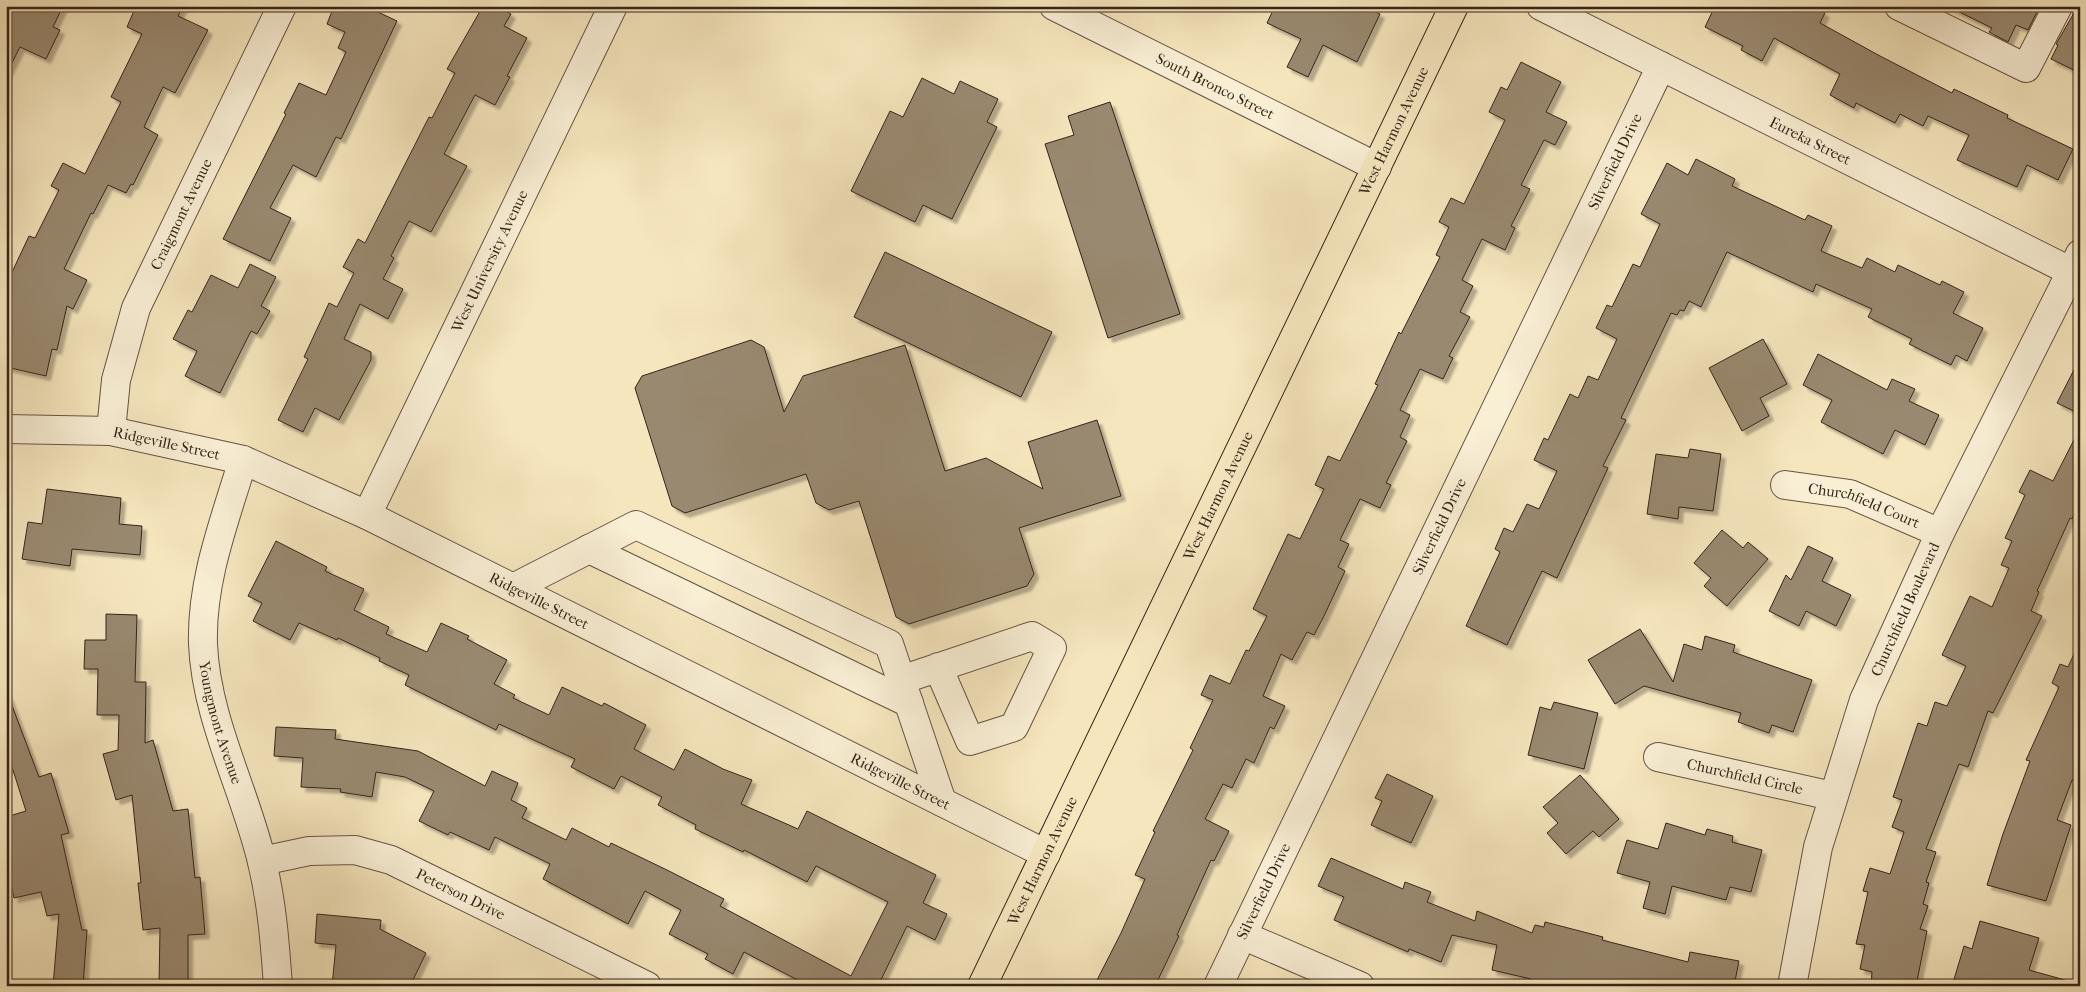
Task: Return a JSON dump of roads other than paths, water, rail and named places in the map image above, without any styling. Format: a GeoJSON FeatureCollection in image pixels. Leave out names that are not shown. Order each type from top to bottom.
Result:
{"type":"FeatureCollection","features":[{"type":"Feature","properties":{"kind":"main road","name":"West Harmon Avenue"},"geometry":{"type":"LineString","coordinates":[[982,986],[1454,6]]}},
{"type":"Feature","properties":{"kind":"street","name":"Craigmont Avenue"},"geometry":{"type":"LineString","coordinates":[[111,432],[116,380],[136,308],[282,6]]}},
{"type":"Feature","properties":{"kind":"street","name":"West University Avenue"},"geometry":{"type":"LineString","coordinates":[[367,515],[613,6]]}},
{"type":"Feature","properties":{"kind":"street","name":"South Bronco Street"},"geometry":{"type":"LineString","coordinates":[[1054,6],[1377,167]]}},
{"type":"Feature","properties":{"kind":"street","name":"Eureka Street"},"geometry":{"type":"LineString","coordinates":[[1541,6],[2077,267]]}},
{"type":"Feature","properties":{"kind":"street"},"geometry":{"type":"LineString","coordinates":[[1899,6],[2026,68],[2058,6]]}},
{"type":"Feature","properties":{"kind":"street","name":"Silverfield Drive"},"geometry":{"type":"LineString","coordinates":[[1218,986],[1661,66]]}},
{"type":"Feature","properties":{"kind":"street","name":"Churchfield Boulevard"},"geometry":{"type":"LineString","coordinates":[[1792,986],[1818,847],[1832,796],[1864,700],[1940,533],[2077,267]]}},
{"type":"Feature","properties":{"kind":"street","name":"Ridgeville Street"},"geometry":{"type":"LineString","coordinates":[[6,429],[111,432],[243,460],[367,515],[1046,854]]}},
{"type":"Feature","properties":{"kind":"street","name":"Youngmont Avenue"},"geometry":{"type":"LineString","coordinates":[[243,460],[206,585],[203,644],[210,694],[262,861],[273,913],[278,986]]}},
{"type":"Feature","properties":{"kind":"street","name":"Churchfield Court"},"geometry":{"type":"LineString","coordinates":[[1786,485],[1850,494],[1940,533]]}},
{"type":"Feature","properties":{"kind":"street"},"geometry":{"type":"LineString","coordinates":[[513,588],[636,525],[889,644],[942,802]]}},
{"type":"Feature","properties":{"kind":"street"},"geometry":{"type":"LineString","coordinates":[[589,550],[905,691]]}},
{"type":"Feature","properties":{"kind":"street"},"geometry":{"type":"LineString","coordinates":[[905,691],[938,668]]}},
{"type":"Feature","properties":{"kind":"street","name":"Churchfield Circle"},"geometry":{"type":"LineString","coordinates":[[1658,757],[1832,796]]}},
{"type":"Feature","properties":{"kind":"street","name":"Peterson Drive"},"geometry":{"type":"LineString","coordinates":[[262,861],[309,851],[355,850],[391,860],[646,986]]}},
{"type":"Feature","properties":{"kind":"street"},"geometry":{"type":"LineString","coordinates":[[1242,935],[1360,986]]}}]}
